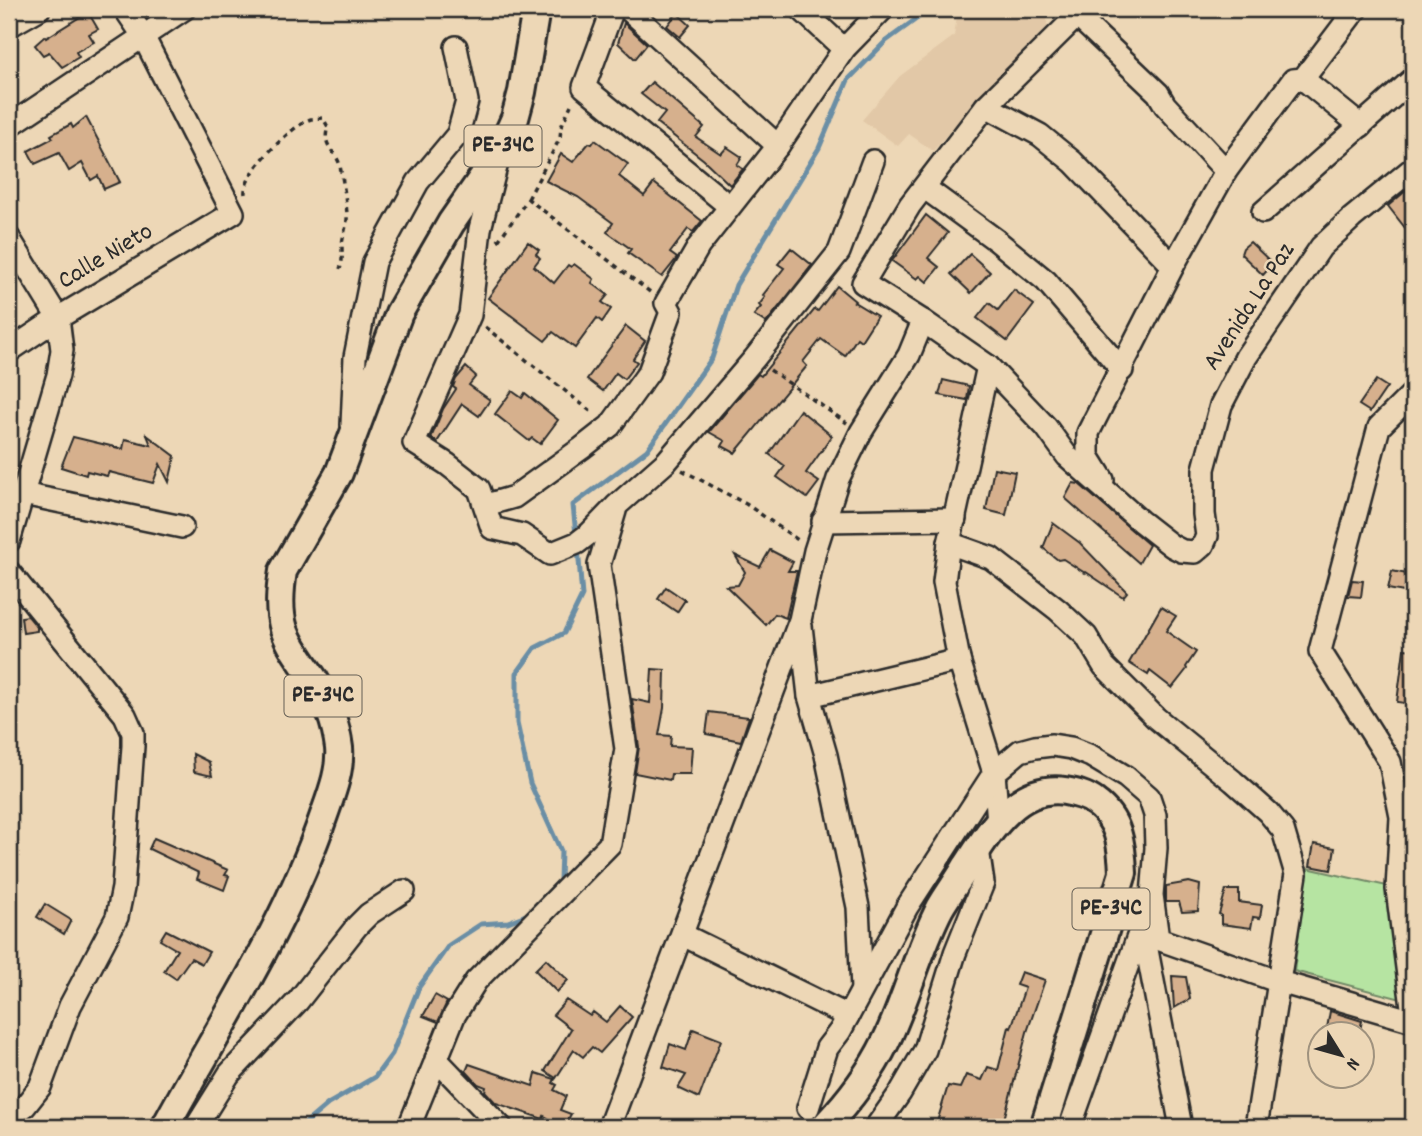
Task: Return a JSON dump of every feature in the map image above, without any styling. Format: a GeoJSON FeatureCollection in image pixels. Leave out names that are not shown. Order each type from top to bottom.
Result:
{"type":"FeatureCollection","features":[{"type":"Feature","properties":{"kind":"main road","name":"PE-34C"},"geometry":{"type":"LineString","coordinates":[[165,1127],[257,964],[295,888],[318,832],[335,780],[340,752],[331,711],[284,630],[280,589],[287,563],[339,473],[399,313],[451,223],[499,154],[515,118],[522,92],[536,9]]}},
{"type":"Feature","properties":{"kind":"main road","name":"PE-34C"},"geometry":{"type":"LineString","coordinates":[[816,1118],[855,1092],[875,1063],[940,908],[998,822],[1012,807],[1028,796],[1059,790],[1085,796],[1105,811],[1114,822],[1122,845],[1122,873],[1044,1127]]}},
{"type":"Feature","properties":{"kind":"street"},"geometry":{"type":"LineString","coordinates":[[9,26],[39,9]]}},
{"type":"Feature","properties":{"kind":"street"},"geometry":{"type":"LineString","coordinates":[[125,9],[142,34],[233,213]]}},
{"type":"Feature","properties":{"kind":"street"},"geometry":{"type":"LineString","coordinates":[[9,126],[142,34],[184,9]]}},
{"type":"Feature","properties":{"kind":"street"},"geometry":{"type":"LineString","coordinates":[[613,9],[584,87],[729,206]]}},
{"type":"Feature","properties":{"kind":"street"},"geometry":{"type":"LineString","coordinates":[[628,9],[778,146]]}},
{"type":"Feature","properties":{"kind":"street"},"geometry":{"type":"LineString","coordinates":[[801,9],[844,49]]}},
{"type":"Feature","properties":{"kind":"street"},"geometry":{"type":"LineString","coordinates":[[486,505],[514,497],[610,426],[649,372],[671,312],[666,303],[699,246],[778,146],[844,49],[883,9]]}},
{"type":"Feature","properties":{"kind":"street"},"geometry":{"type":"LineString","coordinates":[[1303,79],[1356,9]]}},
{"type":"Feature","properties":{"kind":"street"},"geometry":{"type":"LineString","coordinates":[[1113,497],[1067,456],[1046,427],[988,366],[863,283],[910,205],[986,106],[1072,14],[1158,93],[1165,105],[1226,171]]}},
{"type":"Feature","properties":{"kind":"street"},"geometry":{"type":"LineString","coordinates":[[351,444],[355,357],[374,262],[418,182],[458,134],[467,101],[456,47]]}},
{"type":"Feature","properties":{"kind":"street"},"geometry":{"type":"LineString","coordinates":[[1113,497],[1088,456],[1088,433],[1226,171],[1293,80],[1303,79],[1361,126]]}},
{"type":"Feature","properties":{"kind":"street"},"geometry":{"type":"LineString","coordinates":[[1263,212],[1413,79]]}},
{"type":"Feature","properties":{"kind":"street"},"geometry":{"type":"LineString","coordinates":[[986,106],[1040,135],[1073,163],[1174,266]]}},
{"type":"Feature","properties":{"kind":"street"},"geometry":{"type":"LineString","coordinates":[[499,154],[480,229],[470,315],[414,443],[479,489],[492,528],[522,535],[550,554],[577,543],[590,533],[666,462],[754,359],[839,251],[873,161]]}},
{"type":"Feature","properties":{"kind":"street","name":"Avenida La Paz"},"geometry":{"type":"LineString","coordinates":[[1113,497],[1172,546],[1182,551],[1195,551],[1203,545],[1207,536],[1204,469],[1221,405],[1246,357],[1321,247],[1413,168]]}},
{"type":"Feature","properties":{"kind":"street"},"geometry":{"type":"LineString","coordinates":[[925,188],[1046,281],[1122,370]]}},
{"type":"Feature","properties":{"kind":"street","name":"Calle Nieto"},"geometry":{"type":"LineString","coordinates":[[9,351],[58,318],[233,213]]}},
{"type":"Feature","properties":{"kind":"street"},"geometry":{"type":"LineString","coordinates":[[9,238],[58,318],[62,350],[58,374],[9,541]]}},
{"type":"Feature","properties":{"kind":"street"},"geometry":{"type":"LineString","coordinates":[[609,1127],[800,620],[823,521],[838,480],[861,432],[909,355],[923,321]]}},
{"type":"Feature","properties":{"kind":"street"},"geometry":{"type":"LineString","coordinates":[[988,366],[949,543],[944,582],[959,660],[994,773],[998,822]]}},
{"type":"Feature","properties":{"kind":"street"},"geometry":{"type":"LineString","coordinates":[[1413,393],[1379,428],[1320,651],[1390,762],[1401,817],[1407,823],[1397,890],[1413,1015]]}},
{"type":"Feature","properties":{"kind":"street"},"geometry":{"type":"LineString","coordinates":[[23,494],[182,527]]}},
{"type":"Feature","properties":{"kind":"street"},"geometry":{"type":"LineString","coordinates":[[410,1127],[454,1016],[476,981],[610,845],[626,749],[599,565],[617,506]]}},
{"type":"Feature","properties":{"kind":"street"},"geometry":{"type":"LineString","coordinates":[[823,521],[955,519]]}},
{"type":"Feature","properties":{"kind":"street"},"geometry":{"type":"LineString","coordinates":[[949,543],[992,558],[1058,610],[1086,636],[1104,666],[1156,718],[1233,781],[1283,830],[1297,874],[1255,1127]]}},
{"type":"Feature","properties":{"kind":"street"},"geometry":{"type":"LineString","coordinates":[[9,572],[125,715],[133,733],[133,746],[123,888],[117,917],[70,1006],[40,1087],[25,1105],[9,1116]]}},
{"type":"Feature","properties":{"kind":"street"},"geometry":{"type":"LineString","coordinates":[[800,620],[809,696],[825,755],[858,908],[862,989]]}},
{"type":"Feature","properties":{"kind":"street"},"geometry":{"type":"LineString","coordinates":[[809,696],[959,660]]}},
{"type":"Feature","properties":{"kind":"street"},"geometry":{"type":"LineString","coordinates":[[816,1118],[827,1048],[848,1016],[906,907],[994,773],[1020,751],[1052,745],[1071,748],[1091,756],[1126,777],[1149,797],[1155,815],[1156,848],[1152,895],[1158,939],[1280,982],[1413,1021]]}},
{"type":"Feature","properties":{"kind":"street"},"geometry":{"type":"LineString","coordinates":[[876,1127],[925,1050],[955,953],[983,883],[978,849]]}},
{"type":"Feature","properties":{"kind":"street"},"geometry":{"type":"LineString","coordinates":[[1117,890],[1142,924],[1181,1127]]}},
{"type":"Feature","properties":{"kind":"street"},"geometry":{"type":"LineString","coordinates":[[196,1127],[229,1074],[298,1001],[357,926],[369,914],[404,891]]}},
{"type":"Feature","properties":{"kind":"street"},"geometry":{"type":"LineString","coordinates":[[1070,1127],[1142,924]]}},
{"type":"Feature","properties":{"kind":"street"},"geometry":{"type":"LineString","coordinates":[[683,936],[848,1016]]}},
{"type":"Feature","properties":{"kind":"street"},"geometry":{"type":"LineString","coordinates":[[436,1059],[501,1127]]}},
{"type":"Feature","properties":{"kind":"path"},"geometry":{"type":"LineString","coordinates":[[475,272],[528,199],[559,138],[571,105]]}},
{"type":"Feature","properties":{"kind":"path"},"geometry":{"type":"LineString","coordinates":[[233,213],[245,194],[244,186],[250,174],[284,138],[310,120],[323,118],[328,127],[325,135],[332,156],[339,162],[348,216],[340,269]]}},
{"type":"Feature","properties":{"kind":"path"},"geometry":{"type":"LineString","coordinates":[[528,199],[666,303]]}},
{"type":"Feature","properties":{"kind":"path"},"geometry":{"type":"LineString","coordinates":[[470,315],[610,426]]}},
{"type":"Feature","properties":{"kind":"path"},"geometry":{"type":"LineString","coordinates":[[754,359],[861,432]]}},
{"type":"Feature","properties":{"kind":"path"},"geometry":{"type":"LineString","coordinates":[[666,462],[746,503],[815,551]]}},
{"type":"Feature","properties":{"kind":"shaded area"},"geometry":{"type":"Polygon","coordinates":[[[958,9],[1044,9],[1047,11],[1047,27],[976,100],[933,151],[909,134],[898,146],[862,120],[900,76],[954,36],[958,9]]]}},
{"type":"Feature","properties":{"kind":"green space"},"geometry":{"type":"Polygon","coordinates":[[[1307,868],[1387,886],[1401,999],[1294,971],[1307,868]]]}},
{"type":"Feature","properties":{"kind":"building"},"geometry":{"type":"Polygon","coordinates":[[[88,12],[98,29],[89,34],[94,42],[76,52],[79,57],[62,67],[49,52],[43,55],[35,45],[45,36],[46,38],[88,12]]]}},
{"type":"Feature","properties":{"kind":"building"},"geometry":{"type":"Polygon","coordinates":[[[677,13],[690,25],[680,37],[667,26],[677,13]]]}},
{"type":"Feature","properties":{"kind":"building"},"geometry":{"type":"Polygon","coordinates":[[[624,23],[647,44],[635,59],[618,43],[624,23]]]}},
{"type":"Feature","properties":{"kind":"building"},"geometry":{"type":"Polygon","coordinates":[[[652,82],[704,127],[696,137],[721,154],[727,147],[742,157],[737,165],[743,169],[730,185],[704,160],[657,123],[665,113],[641,94],[652,82]]]}},
{"type":"Feature","properties":{"kind":"building"},"geometry":{"type":"Polygon","coordinates":[[[86,117],[120,182],[104,189],[98,176],[91,180],[82,163],[69,171],[59,153],[35,164],[28,151],[53,138],[51,135],[71,124],[73,128],[86,117]]]}},
{"type":"Feature","properties":{"kind":"building"},"geometry":{"type":"Polygon","coordinates":[[[595,140],[628,164],[619,176],[644,196],[654,183],[702,221],[693,232],[688,229],[670,253],[677,258],[662,277],[628,253],[631,249],[607,232],[613,223],[578,197],[546,181],[561,154],[573,162],[589,143],[592,144],[595,140]]]}},
{"type":"Feature","properties":{"kind":"building"},"geometry":{"type":"Polygon","coordinates":[[[1408,189],[1413,196],[1413,238],[1388,206],[1408,189]]]}},
{"type":"Feature","properties":{"kind":"building"},"geometry":{"type":"Polygon","coordinates":[[[926,215],[948,233],[928,258],[939,267],[927,282],[920,276],[917,279],[892,261],[926,215]]]}},
{"type":"Feature","properties":{"kind":"building"},"geometry":{"type":"Polygon","coordinates":[[[528,242],[539,250],[536,254],[540,258],[534,266],[554,283],[568,265],[571,267],[574,264],[594,279],[592,283],[608,295],[602,302],[611,309],[602,322],[597,318],[575,348],[553,332],[545,341],[488,298],[528,242]]]}},
{"type":"Feature","properties":{"kind":"building"},"geometry":{"type":"Polygon","coordinates":[[[1250,242],[1273,264],[1263,275],[1241,254],[1250,242]]]}},
{"type":"Feature","properties":{"kind":"building"},"geometry":{"type":"Polygon","coordinates":[[[791,248],[812,265],[766,323],[754,315],[761,307],[759,305],[765,297],[763,295],[784,268],[778,264],[791,248]]]}},
{"type":"Feature","properties":{"kind":"building"},"geometry":{"type":"Polygon","coordinates":[[[970,254],[990,272],[971,293],[951,274],[970,254]]]}},
{"type":"Feature","properties":{"kind":"building"},"geometry":{"type":"Polygon","coordinates":[[[837,286],[854,302],[877,316],[861,341],[857,338],[845,356],[821,339],[803,362],[807,366],[735,453],[722,446],[725,441],[709,432],[758,374],[761,376],[815,309],[818,311],[837,286]]]}},
{"type":"Feature","properties":{"kind":"building"},"geometry":{"type":"Polygon","coordinates":[[[1014,290],[1034,305],[1007,341],[977,318],[989,303],[998,310],[1014,290]]]}},
{"type":"Feature","properties":{"kind":"building"},"geometry":{"type":"Polygon","coordinates":[[[626,326],[645,341],[633,359],[637,362],[624,379],[616,373],[603,391],[587,379],[626,326]]]}},
{"type":"Feature","properties":{"kind":"building"},"geometry":{"type":"Polygon","coordinates":[[[466,367],[476,376],[469,385],[490,400],[479,416],[462,404],[437,442],[431,438],[443,409],[456,389],[453,387],[456,379],[466,367]]]}},
{"type":"Feature","properties":{"kind":"building"},"geometry":{"type":"Polygon","coordinates":[[[943,380],[969,386],[967,400],[939,395],[943,380]]]}},
{"type":"Feature","properties":{"kind":"building"},"geometry":{"type":"Polygon","coordinates":[[[1376,380],[1387,387],[1370,412],[1359,405],[1376,380]]]}},
{"type":"Feature","properties":{"kind":"building"},"geometry":{"type":"Polygon","coordinates":[[[512,391],[522,398],[525,393],[558,420],[540,444],[532,438],[529,441],[495,414],[512,391]]]}},
{"type":"Feature","properties":{"kind":"building"},"geometry":{"type":"Polygon","coordinates":[[[800,410],[832,436],[806,473],[819,482],[807,498],[777,477],[785,466],[769,454],[800,410]]]}},
{"type":"Feature","properties":{"kind":"building"},"geometry":{"type":"Polygon","coordinates":[[[147,435],[175,456],[169,482],[160,464],[153,483],[109,472],[107,476],[87,471],[86,475],[61,467],[73,437],[123,449],[125,439],[151,445],[147,435]]]}},
{"type":"Feature","properties":{"kind":"building"},"geometry":{"type":"Polygon","coordinates":[[[994,468],[1015,472],[1006,515],[986,510],[994,468]]]}},
{"type":"Feature","properties":{"kind":"building"},"geometry":{"type":"Polygon","coordinates":[[[1073,483],[1079,484],[1149,545],[1139,563],[1065,498],[1073,483]]]}},
{"type":"Feature","properties":{"kind":"building"},"geometry":{"type":"Polygon","coordinates":[[[1053,523],[1080,543],[1127,592],[1123,597],[1086,572],[1063,559],[1058,560],[1043,548],[1053,523]]]}},
{"type":"Feature","properties":{"kind":"building"},"geometry":{"type":"Polygon","coordinates":[[[770,550],[793,562],[788,571],[797,571],[786,618],[775,614],[766,625],[726,586],[738,585],[745,572],[735,555],[760,567],[770,550]]]}},
{"type":"Feature","properties":{"kind":"building"},"geometry":{"type":"Polygon","coordinates":[[[1392,571],[1407,574],[1404,592],[1388,589],[1392,571]]]}},
{"type":"Feature","properties":{"kind":"building"},"geometry":{"type":"Polygon","coordinates":[[[1352,580],[1363,581],[1361,597],[1348,596],[1352,580]]]}},
{"type":"Feature","properties":{"kind":"building"},"geometry":{"type":"Polygon","coordinates":[[[666,587],[685,600],[677,612],[658,599],[666,587]]]}},
{"type":"Feature","properties":{"kind":"building"},"geometry":{"type":"Polygon","coordinates":[[[1161,607],[1176,616],[1166,631],[1196,652],[1172,688],[1150,671],[1148,675],[1129,663],[1161,607]]]}},
{"type":"Feature","properties":{"kind":"building"},"geometry":{"type":"Polygon","coordinates":[[[28,616],[37,631],[23,633],[21,617],[28,616]]]}},
{"type":"Feature","properties":{"kind":"building"},"geometry":{"type":"Polygon","coordinates":[[[1404,649],[1413,650],[1413,704],[1397,702],[1404,649]]]}},
{"type":"Feature","properties":{"kind":"building"},"geometry":{"type":"Polygon","coordinates":[[[652,669],[665,670],[664,708],[659,735],[671,736],[670,746],[692,747],[690,774],[671,774],[670,780],[635,773],[639,747],[632,699],[650,703],[652,669]]]}},
{"type":"Feature","properties":{"kind":"building"},"geometry":{"type":"Polygon","coordinates":[[[709,712],[749,717],[741,741],[706,734],[709,712]]]}},
{"type":"Feature","properties":{"kind":"building"},"geometry":{"type":"Polygon","coordinates":[[[193,754],[209,762],[212,776],[194,772],[193,754]]]}},
{"type":"Feature","properties":{"kind":"building"},"geometry":{"type":"Polygon","coordinates":[[[154,838],[228,870],[225,875],[229,876],[224,890],[197,879],[199,873],[149,849],[154,838]]]}},
{"type":"Feature","properties":{"kind":"building"},"geometry":{"type":"Polygon","coordinates":[[[1314,844],[1335,848],[1331,870],[1310,866],[1314,844]]]}},
{"type":"Feature","properties":{"kind":"building"},"geometry":{"type":"Polygon","coordinates":[[[1189,882],[1200,885],[1198,911],[1182,912],[1179,902],[1166,902],[1166,886],[1189,882]]]}},
{"type":"Feature","properties":{"kind":"building"},"geometry":{"type":"Polygon","coordinates":[[[1226,890],[1239,890],[1239,902],[1262,905],[1260,918],[1253,917],[1251,928],[1221,924],[1219,914],[1226,890]]]}},
{"type":"Feature","properties":{"kind":"building"},"geometry":{"type":"Polygon","coordinates":[[[45,904],[71,920],[64,934],[37,917],[45,904]]]}},
{"type":"Feature","properties":{"kind":"building"},"geometry":{"type":"Polygon","coordinates":[[[166,930],[209,952],[202,964],[191,958],[176,979],[164,971],[177,950],[160,940],[166,930]]]}},
{"type":"Feature","properties":{"kind":"building"},"geometry":{"type":"Polygon","coordinates":[[[546,959],[568,980],[557,992],[535,970],[546,959]]]}},
{"type":"Feature","properties":{"kind":"building"},"geometry":{"type":"Polygon","coordinates":[[[1021,972],[1045,980],[1027,1032],[1002,1127],[945,1127],[946,1124],[937,1122],[948,1086],[960,1088],[966,1075],[982,1080],[988,1067],[998,1070],[1009,1027],[1011,1028],[1025,988],[1016,985],[1021,972]]]}},
{"type":"Feature","properties":{"kind":"building"},"geometry":{"type":"Polygon","coordinates":[[[1172,976],[1186,977],[1190,999],[1174,1008],[1172,976]]]}},
{"type":"Feature","properties":{"kind":"building"},"geometry":{"type":"Polygon","coordinates":[[[435,995],[447,1002],[438,1022],[423,1016],[435,995]]]}},
{"type":"Feature","properties":{"kind":"building"},"geometry":{"type":"Polygon","coordinates":[[[566,1000],[590,1016],[593,1012],[606,1022],[620,1006],[632,1017],[600,1053],[592,1047],[583,1057],[574,1050],[556,1078],[545,1071],[571,1029],[553,1015],[566,1000]]]}},
{"type":"Feature","properties":{"kind":"building"},"geometry":{"type":"Polygon","coordinates":[[[1330,1011],[1359,1020],[1328,1020],[1330,1011]]]}},
{"type":"Feature","properties":{"kind":"building"},"geometry":{"type":"Polygon","coordinates":[[[693,1029],[721,1040],[699,1098],[678,1088],[686,1075],[663,1067],[670,1044],[686,1050],[693,1029]]]}},
{"type":"Feature","properties":{"kind":"building"},"geometry":{"type":"Polygon","coordinates":[[[469,1064],[533,1086],[536,1073],[555,1079],[553,1083],[557,1085],[554,1090],[566,1096],[560,1110],[571,1114],[564,1127],[544,1116],[543,1119],[496,1103],[485,1091],[486,1087],[478,1084],[466,1071],[469,1064]]]}},
{"type":"Feature","properties":{"kind":"waterway"},"geometry":{"type":"LineString","coordinates":[[576,535],[573,505],[647,450],[712,358],[736,285],[819,148],[848,80],[886,41],[930,9]]}},
{"type":"Feature","properties":{"kind":"waterway"},"geometry":{"type":"LineString","coordinates":[[556,886],[560,880],[561,851],[530,783],[517,723],[517,673],[535,648],[564,633],[582,596],[578,548]]}},
{"type":"Feature","properties":{"kind":"waterway"},"geometry":{"type":"LineString","coordinates":[[301,1127],[328,1104],[375,1077],[392,1054],[419,987],[449,945],[481,924],[508,922],[531,913]]}}]}
